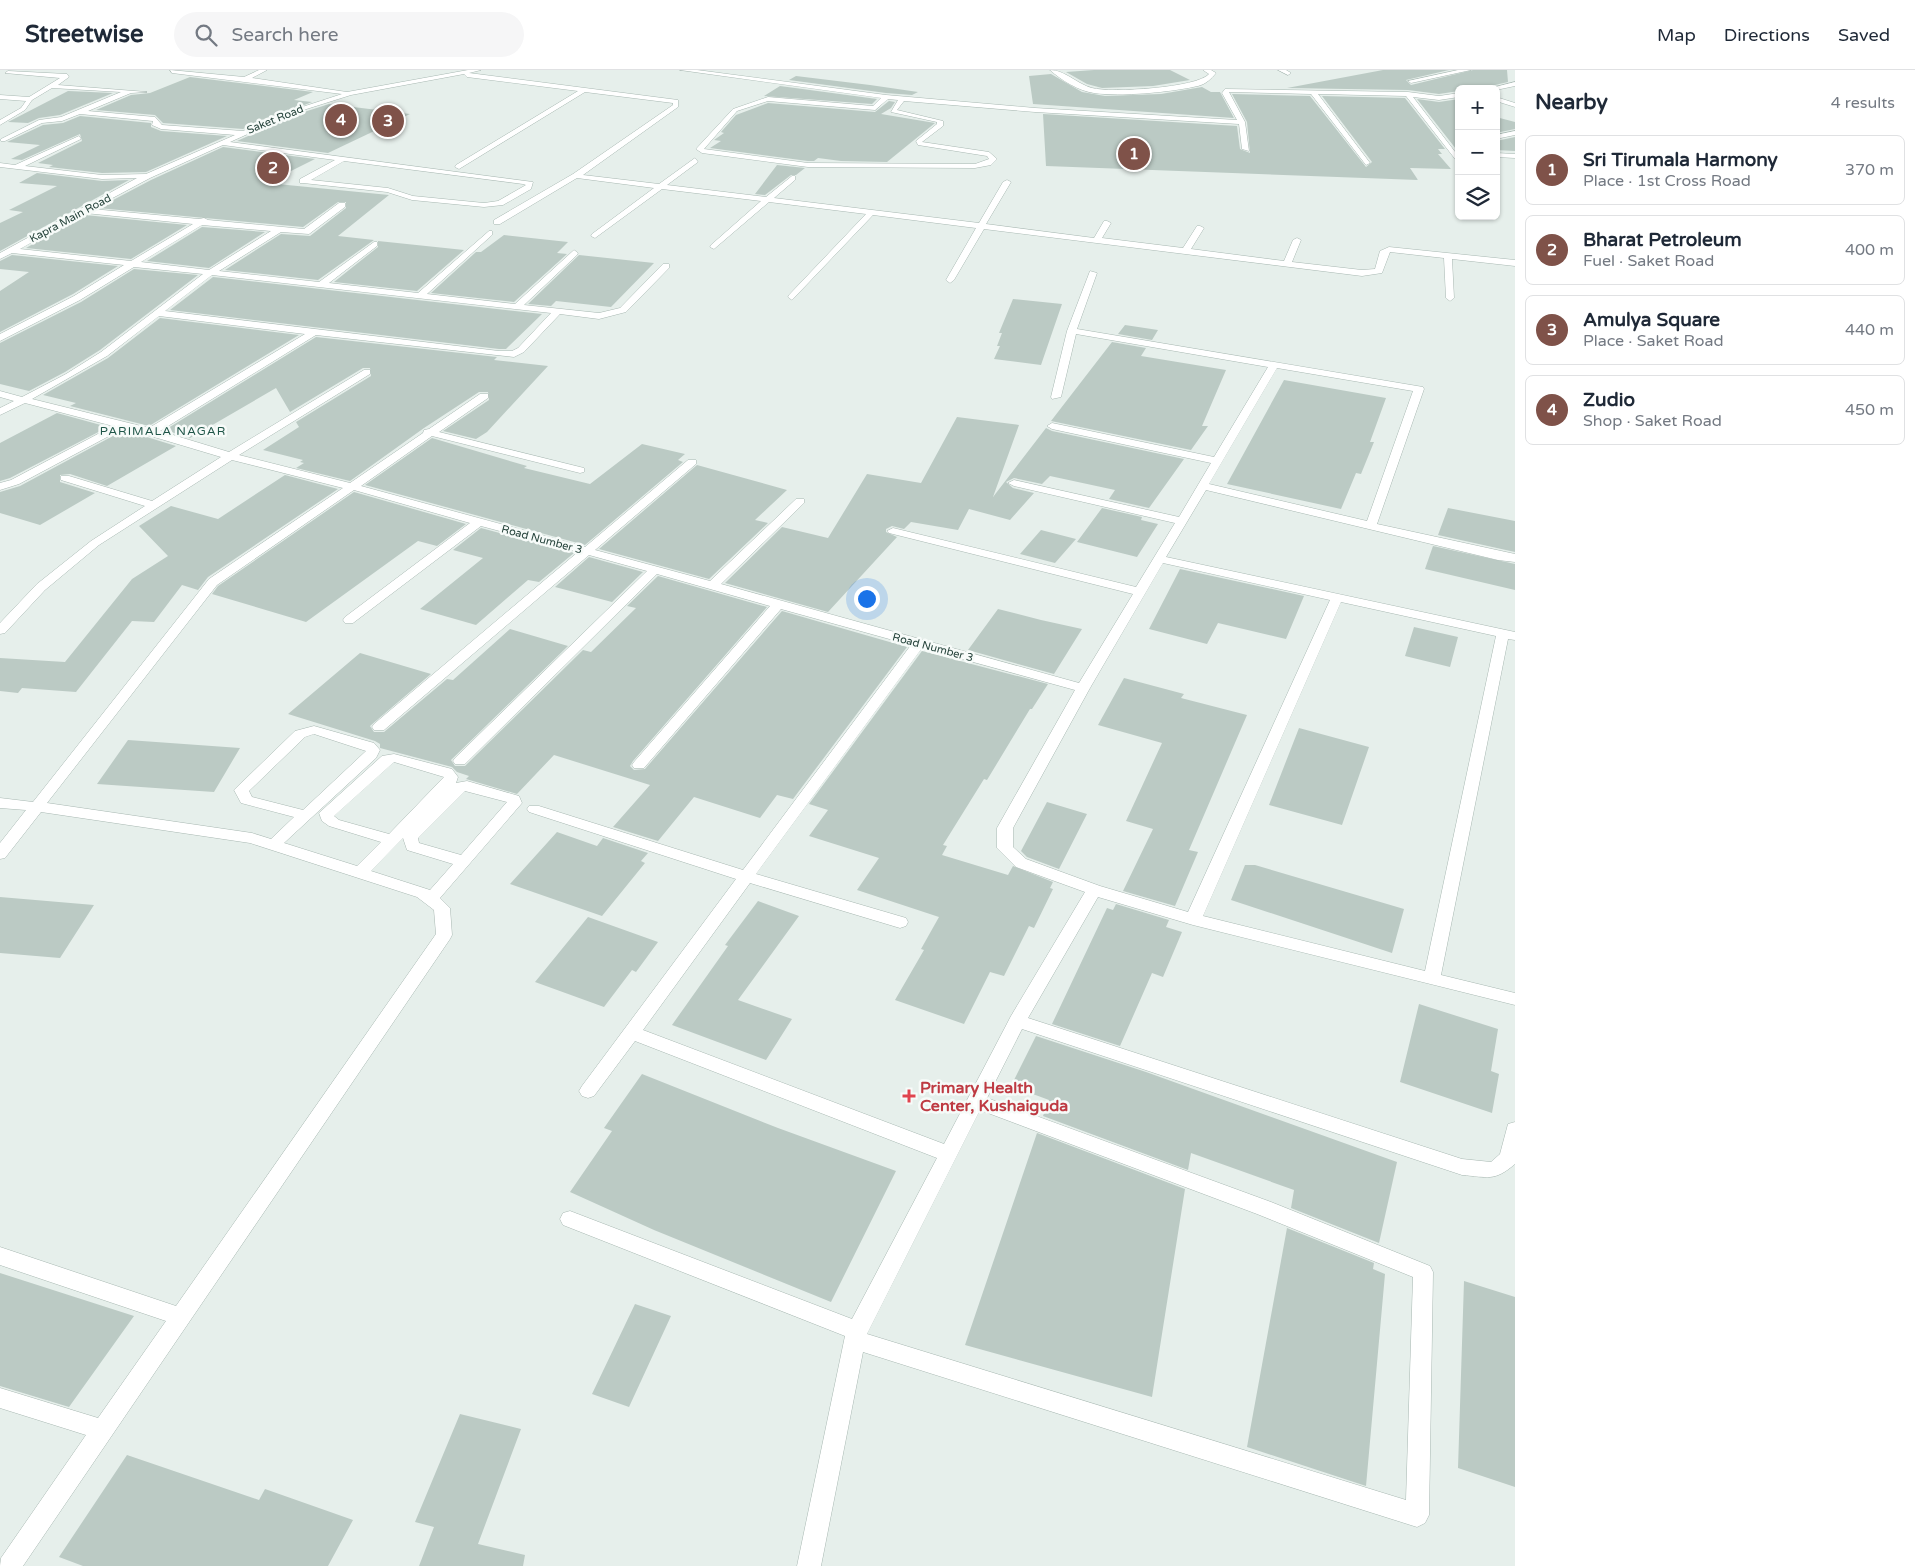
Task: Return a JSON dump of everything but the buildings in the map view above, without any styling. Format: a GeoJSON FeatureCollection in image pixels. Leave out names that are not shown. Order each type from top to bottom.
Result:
{"type":"FeatureCollection","features":[{"type":"Feature","properties":{"kind":"street"},"geometry":{"type":"LineString","coordinates":[[0,123],[23,109],[30,99],[67,76],[8,73],[14,70]]}},
{"type":"Feature","properties":{"kind":"street"},"geometry":{"type":"LineString","coordinates":[[245,79],[264,70]]}},
{"type":"Feature","properties":{"kind":"street","name":"Saket Road"},"geometry":{"type":"LineString","coordinates":[[143,179],[294,111],[350,93],[478,70]]}},
{"type":"Feature","properties":{"kind":"street"},"geometry":{"type":"LineString","coordinates":[[683,70],[902,99],[1035,110],[1242,122]]}},
{"type":"Feature","properties":{"kind":"street"},"geometry":{"type":"LineString","coordinates":[[1053,70],[1081,88],[1113,92],[1197,84],[1208,80],[1213,73],[1206,70]]}},
{"type":"Feature","properties":{"kind":"street"},"geometry":{"type":"LineString","coordinates":[[1281,70],[1288,73]]}},
{"type":"Feature","properties":{"kind":"street"},"geometry":{"type":"LineString","coordinates":[[1411,81],[1466,70]]}},
{"type":"Feature","properties":{"kind":"street"},"geometry":{"type":"LineString","coordinates":[[172,71],[350,93]]}},
{"type":"Feature","properties":{"kind":"street"},"geometry":{"type":"LineString","coordinates":[[460,73],[676,101],[676,106],[576,176],[497,222]]}},
{"type":"Feature","properties":{"kind":"street"},"geometry":{"type":"LineString","coordinates":[[1500,87],[1513,85]]}},
{"type":"Feature","properties":{"kind":"street"},"geometry":{"type":"LineString","coordinates":[[50,86],[144,92]]}},
{"type":"Feature","properties":{"kind":"street"},"geometry":{"type":"LineString","coordinates":[[458,167],[585,89]]}},
{"type":"Feature","properties":{"kind":"street"},"geometry":{"type":"LineString","coordinates":[[1246,149],[1242,122],[1224,92],[1227,90],[1408,94],[1438,98],[1455,95]]}},
{"type":"Feature","properties":{"kind":"street"},"geometry":{"type":"LineString","coordinates":[[3,140],[41,121],[62,119],[130,91]]}},
{"type":"Feature","properties":{"kind":"street"},"geometry":{"type":"LineString","coordinates":[[1312,91],[1366,163]]}},
{"type":"Feature","properties":{"kind":"street"},"geometry":{"type":"LineString","coordinates":[[1408,94],[1455,152]]}},
{"type":"Feature","properties":{"kind":"street"},"geometry":{"type":"LineString","coordinates":[[0,97],[30,99]]}},
{"type":"Feature","properties":{"kind":"street"},"geometry":{"type":"LineString","coordinates":[[875,108],[886,97]]}},
{"type":"Feature","properties":{"kind":"street"},"geometry":{"type":"LineString","coordinates":[[768,99],[893,111],[940,121],[941,125],[918,142],[920,144],[980,151],[990,154],[993,159],[988,163],[975,166],[813,165],[702,151],[700,149],[736,110],[768,99]]}},
{"type":"Feature","properties":{"kind":"street"},"geometry":{"type":"LineString","coordinates":[[893,111],[902,99]]}},
{"type":"Feature","properties":{"kind":"street"},"geometry":{"type":"LineString","coordinates":[[1500,100],[1515,105]]}},
{"type":"Feature","properties":{"kind":"street"},"geometry":{"type":"LineString","coordinates":[[81,112],[155,119],[154,124],[161,127],[242,133]]}},
{"type":"Feature","properties":{"kind":"street"},"geometry":{"type":"LineString","coordinates":[[1500,137],[1515,133]]}},
{"type":"Feature","properties":{"kind":"street"},"geometry":{"type":"LineString","coordinates":[[15,167],[79,138]]}},
{"type":"Feature","properties":{"kind":"street"},"geometry":{"type":"LineString","coordinates":[[222,143],[530,184],[500,203],[484,205],[412,198],[388,190],[303,181],[342,159]]}},
{"type":"Feature","properties":{"kind":"street"},"geometry":{"type":"LineString","coordinates":[[1500,155],[1515,156]]}},
{"type":"Feature","properties":{"kind":"street"},"geometry":{"type":"LineString","coordinates":[[596,236],[695,160]]}},
{"type":"Feature","properties":{"kind":"street"},"geometry":{"type":"LineString","coordinates":[[0,165],[102,178],[143,179]]}},
{"type":"Feature","properties":{"kind":"street"},"geometry":{"type":"LineString","coordinates":[[576,176],[1372,273],[1379,271],[1384,251],[1389,249],[1515,263]]}},
{"type":"Feature","properties":{"kind":"street"},"geometry":{"type":"LineString","coordinates":[[102,178],[125,189]]}},
{"type":"Feature","properties":{"kind":"street"},"geometry":{"type":"LineString","coordinates":[[714,247],[792,178]]}},
{"type":"Feature","properties":{"kind":"street","name":"Kapra Main Road"},"geometry":{"type":"LineString","coordinates":[[0,256],[143,179]]}},
{"type":"Feature","properties":{"kind":"street"},"geometry":{"type":"LineString","coordinates":[[950,280],[1007,182]]}},
{"type":"Feature","properties":{"kind":"street"},"geometry":{"type":"LineString","coordinates":[[85,211],[204,220],[306,232],[342,205]]}},
{"type":"Feature","properties":{"kind":"street"},"geometry":{"type":"LineString","coordinates":[[792,297],[872,212]]}},
{"type":"Feature","properties":{"kind":"street"},"geometry":{"type":"LineString","coordinates":[[0,338],[77,298],[204,220]]}},
{"type":"Feature","properties":{"kind":"street"},"geometry":{"type":"LineString","coordinates":[[1097,240],[1107,223]]}},
{"type":"Feature","properties":{"kind":"street"},"geometry":{"type":"LineString","coordinates":[[1186,251],[1200,228]]}},
{"type":"Feature","properties":{"kind":"street"},"geometry":{"type":"LineString","coordinates":[[0,412],[24,401],[104,354],[155,313],[211,272],[280,229]]}},
{"type":"Feature","properties":{"kind":"street"},"geometry":{"type":"LineString","coordinates":[[421,295],[489,233]]}},
{"type":"Feature","properties":{"kind":"street"},"geometry":{"type":"LineString","coordinates":[[1287,264],[1297,240]]}},
{"type":"Feature","properties":{"kind":"street"},"geometry":{"type":"LineString","coordinates":[[322,284],[374,244]]}},
{"type":"Feature","properties":{"kind":"street"},"geometry":{"type":"LineString","coordinates":[[10,250],[599,316],[615,314],[623,310],[666,266]]}},
{"type":"Feature","properties":{"kind":"street"},"geometry":{"type":"LineString","coordinates":[[519,306],[574,252]]}},
{"type":"Feature","properties":{"kind":"street"},"geometry":{"type":"LineString","coordinates":[[1448,255],[1450,298]]}},
{"type":"Feature","properties":{"kind":"street"},"geometry":{"type":"LineString","coordinates":[[1056,397],[1072,331],[1094,273]]}},
{"type":"Feature","properties":{"kind":"street"},"geometry":{"type":"LineString","coordinates":[[155,313],[499,354],[514,354],[521,350],[558,311]]}},
{"type":"Feature","properties":{"kind":"street"},"geometry":{"type":"LineString","coordinates":[[1072,331],[1419,389],[1371,526]]}},
{"type":"Feature","properties":{"kind":"street"},"geometry":{"type":"LineString","coordinates":[[151,432],[314,332]]}},
{"type":"Feature","properties":{"kind":"street"},"geometry":{"type":"LineString","coordinates":[[1274,365],[1083,688],[1005,828],[1005,848],[1022,863],[1094,890],[1193,919],[1515,999]]}},
{"type":"Feature","properties":{"kind":"street"},"geometry":{"type":"LineString","coordinates":[[0,630],[41,587],[95,543],[230,456],[367,372]]}},
{"type":"Feature","properties":{"kind":"street","name":"Road Number 3"},"geometry":{"type":"LineString","coordinates":[[0,394],[151,432],[230,456],[350,486],[1083,688]]}},
{"type":"Feature","properties":{"kind":"street"},"geometry":{"type":"LineString","coordinates":[[0,854],[39,807],[213,582],[428,432],[484,396]]}},
{"type":"Feature","properties":{"kind":"street"},"geometry":{"type":"LineString","coordinates":[[0,487],[15,482],[122,425]]}},
{"type":"Feature","properties":{"kind":"street"},"geometry":{"type":"LineString","coordinates":[[1052,426],[1218,460]]}},
{"type":"Feature","properties":{"kind":"street"},"geometry":{"type":"LineString","coordinates":[[428,432],[580,470]]}},
{"type":"Feature","properties":{"kind":"street"},"geometry":{"type":"LineString","coordinates":[[378,727],[588,552],[692,462]]}},
{"type":"Feature","properties":{"kind":"street"},"geometry":{"type":"LineString","coordinates":[[65,478],[153,505]]}},
{"type":"Feature","properties":{"kind":"street"},"geometry":{"type":"LineString","coordinates":[[1014,483],[1182,521]]}},
{"type":"Feature","properties":{"kind":"street"},"geometry":{"type":"LineString","coordinates":[[1203,486],[1498,556],[1515,558]]}},
{"type":"Feature","properties":{"kind":"street"},"geometry":{"type":"LineString","coordinates":[[712,586],[800,501]]}},
{"type":"Feature","properties":{"kind":"street"},"geometry":{"type":"LineString","coordinates":[[349,620],[478,522]]}},
{"type":"Feature","properties":{"kind":"street"},"geometry":{"type":"LineString","coordinates":[[894,531],[1140,592]]}},
{"type":"Feature","properties":{"kind":"street"},"geometry":{"type":"LineString","coordinates":[[1160,559],[1509,635],[1432,979]]}},
{"type":"Feature","properties":{"kind":"street"},"geometry":{"type":"LineString","coordinates":[[460,762],[654,570]]}},
{"type":"Feature","properties":{"kind":"street"},"geometry":{"type":"LineString","coordinates":[[1193,919],[1337,598]]}},
{"type":"Feature","properties":{"kind":"street"},"geometry":{"type":"LineString","coordinates":[[638,765],[778,604]]}},
{"type":"Feature","properties":{"kind":"street"},"geometry":{"type":"LineString","coordinates":[[588,1091],[919,643]]}},
{"type":"Feature","properties":{"kind":"street"},"geometry":{"type":"LineString","coordinates":[[273,845],[371,755],[373,750],[369,746],[314,730],[307,731],[300,734],[240,790],[246,800],[305,815]]}},
{"type":"Feature","properties":{"kind":"street"},"geometry":{"type":"LineString","coordinates":[[358,872],[449,782],[451,777],[447,772],[394,758],[387,759],[326,813],[327,818],[334,823],[390,839]]}},
{"type":"Feature","properties":{"kind":"street"},"geometry":{"type":"LineString","coordinates":[[431,899],[465,862],[516,804],[514,799],[461,786],[410,838],[412,846],[465,862]]}},
{"type":"Feature","properties":{"kind":"street"},"geometry":{"type":"LineString","coordinates":[[0,804],[39,807],[252,838],[423,893],[442,908],[444,935],[9,1566]]}},
{"type":"Feature","properties":{"kind":"street"},"geometry":{"type":"LineString","coordinates":[[534,809],[747,877],[900,922]]}},
{"type":"Feature","properties":{"kind":"street"},"geometry":{"type":"LineString","coordinates":[[809,1566],[857,1335],[1017,1021],[1094,890]]}},
{"type":"Feature","properties":{"kind":"street"},"geometry":{"type":"LineString","coordinates":[[1017,1021],[1462,1167],[1495,1170],[1509,1158],[1515,1129]]}},
{"type":"Feature","properties":{"kind":"street"},"geometry":{"type":"LineString","coordinates":[[632,1033],[948,1154]]}},
{"type":"Feature","properties":{"kind":"street"},"geometry":{"type":"LineString","coordinates":[[570,1219],[857,1335],[1417,1515],[1423,1272],[1264,1208],[975,1101]]}},
{"type":"Feature","properties":{"kind":"street"},"geometry":{"type":"LineString","coordinates":[[0,1256],[180,1317]]}},
{"type":"Feature","properties":{"kind":"street"},"geometry":{"type":"LineString","coordinates":[[0,1398],[102,1430]]}},
{"type":"Feature","properties":{"kind":"place","name":"Zudio"},"geometry":{"type":"Point","coordinates":[341,120]}},
{"type":"Feature","properties":{"kind":"place","name":"Amulya Square"},"geometry":{"type":"Point","coordinates":[388,121]}},
{"type":"Feature","properties":{"kind":"place","name":"Sri Tirumala Harmony"},"geometry":{"type":"Point","coordinates":[1134,154]}},
{"type":"Feature","properties":{"kind":"place","name":"Bharat Petroleum"},"geometry":{"type":"Point","coordinates":[273,168]}},
{"type":"Feature","properties":{"kind":"place","name":"Primary Health Center, Kushaiguda"},"geometry":{"type":"Point","coordinates":[909,1096]}},
{"type":"Feature","properties":{"kind":"district","name":"PARIMALA NAGAR"},"geometry":{"type":"Point","coordinates":[163,431]}}]}
